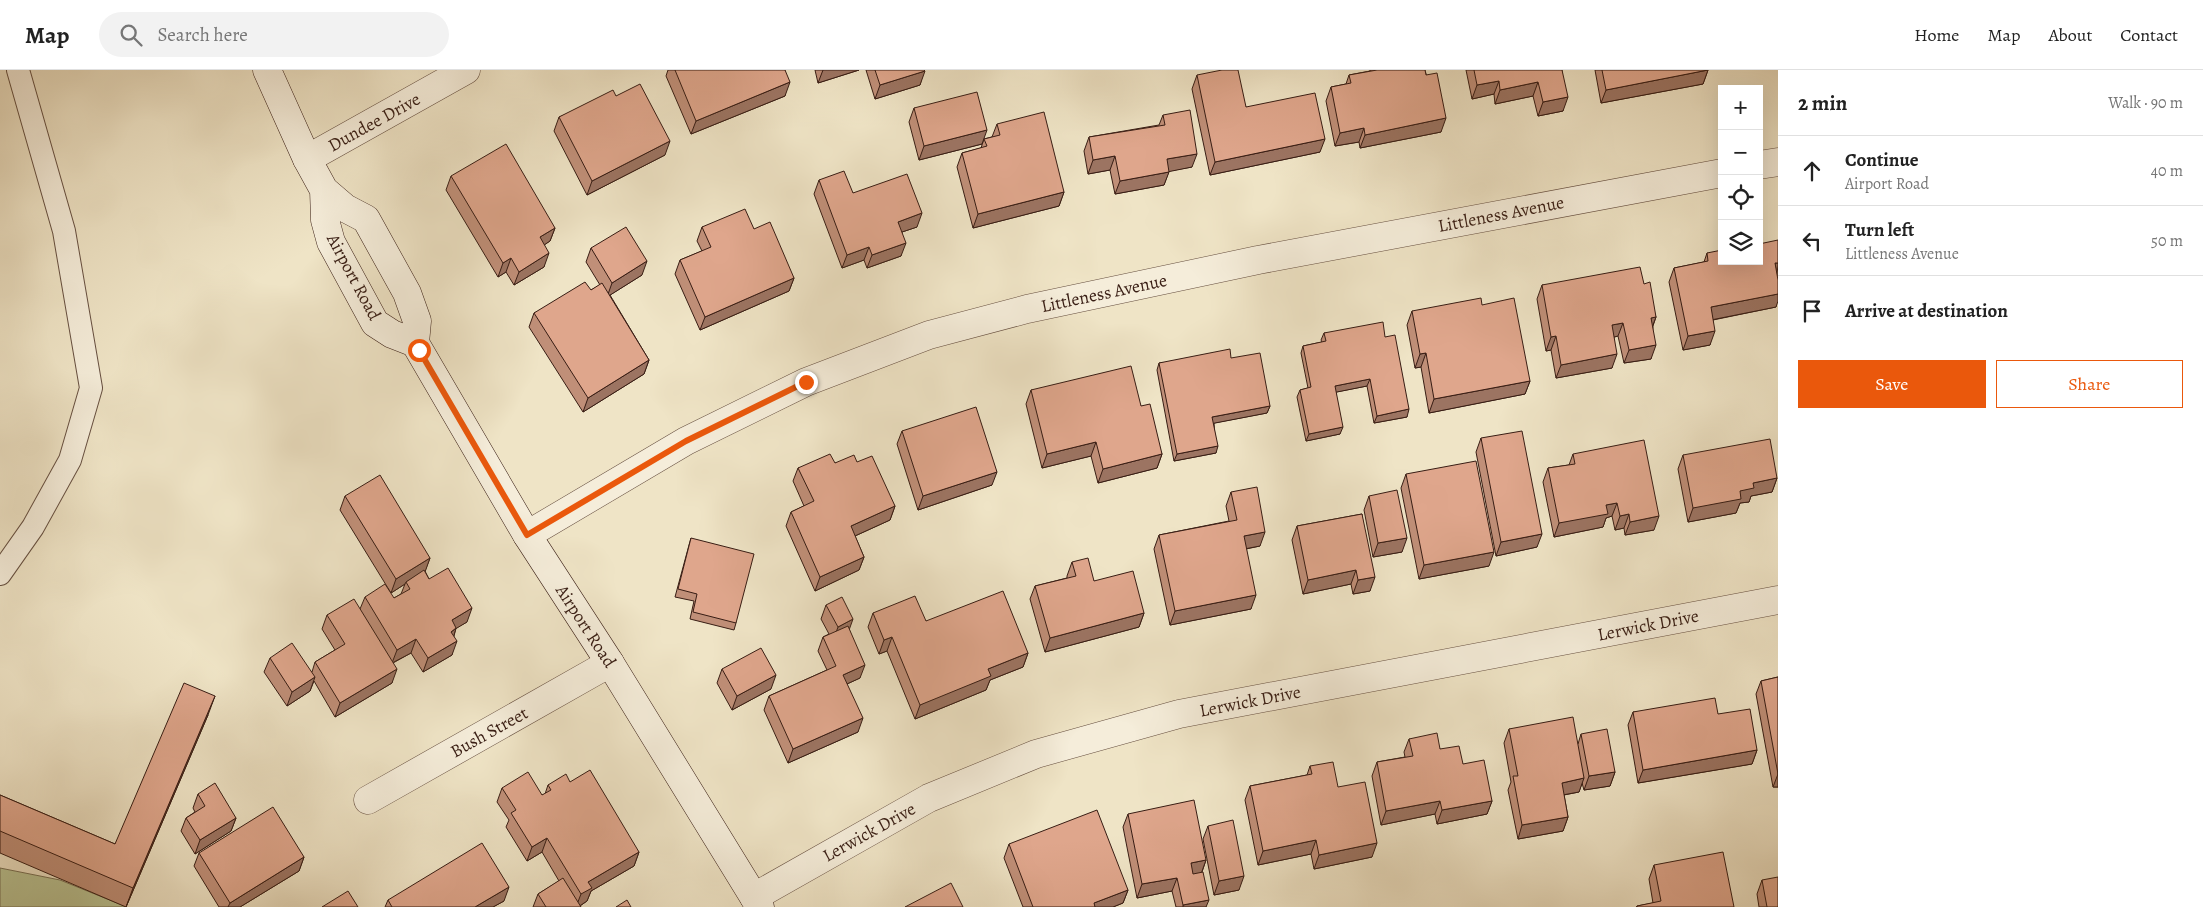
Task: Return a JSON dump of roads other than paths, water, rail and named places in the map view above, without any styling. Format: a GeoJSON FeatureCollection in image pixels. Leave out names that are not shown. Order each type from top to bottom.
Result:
{"type":"FeatureCollection","features":[{"type":"Feature","properties":{"kind":"street","name":"Airport Road"},"geometry":{"type":"LineString","coordinates":[[267,70],[324,190],[345,208],[366,219],[408,293],[417,321],[414,342],[527,535],[610,664],[757,902]]}},
{"type":"Feature","properties":{"kind":"street","name":"Dundee Drive"},"geometry":{"type":"LineString","coordinates":[[308,159],[466,70]]}},
{"type":"Feature","properties":{"kind":"street"},"geometry":{"type":"LineString","coordinates":[[1763,164],[1778,162]]}},
{"type":"Feature","properties":{"kind":"street","name":"Littleness Avenue"},"geometry":{"type":"LineString","coordinates":[[527,535],[695,437],[806,382],[929,335],[1027,309],[1258,260],[1718,174]]}},
{"type":"Feature","properties":{"kind":"street","name":"Airport Road"},"geometry":{"type":"LineString","coordinates":[[324,190],[325,220],[331,242],[375,323],[392,334],[414,342]]}},
{"type":"Feature","properties":{"kind":"street","name":"Lerwick Drive"},"geometry":{"type":"LineString","coordinates":[[757,902],[929,798],[1036,754],[1179,714],[1778,600]]}},
{"type":"Feature","properties":{"kind":"street","name":"Bush Street"},"geometry":{"type":"LineString","coordinates":[[368,800],[610,664]]}},
{"type":"Feature","properties":{"kind":"lane"},"geometry":{"type":"LineString","coordinates":[[0,574],[34,527],[70,460],[91,388],[64,231],[18,70]]}}]}
